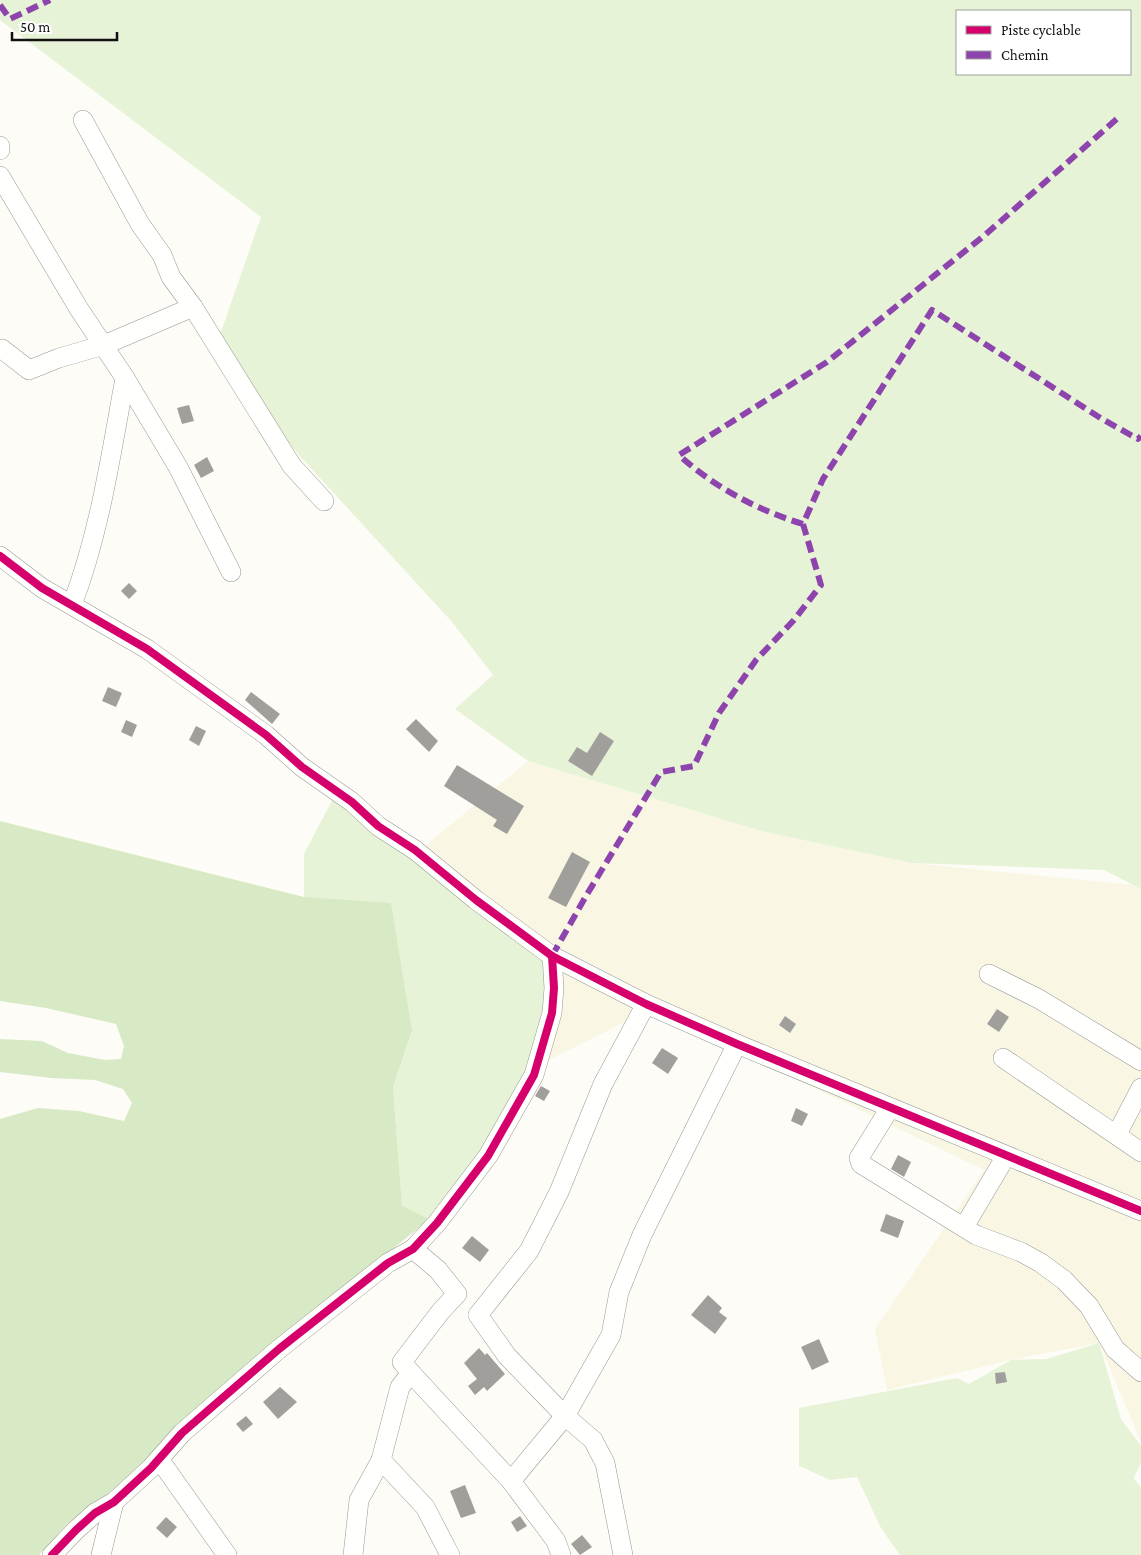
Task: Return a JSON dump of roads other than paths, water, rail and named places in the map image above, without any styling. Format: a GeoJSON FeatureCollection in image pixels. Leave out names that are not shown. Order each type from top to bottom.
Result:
{"type":"FeatureCollection","features":[{"type":"Feature","properties":{"kind":"street"},"geometry":{"type":"LineString","coordinates":[[83,120],[140,224],[162,255],[172,277],[193,307],[292,466],[324,501]]}},
{"type":"Feature","properties":{"kind":"street"},"geometry":{"type":"LineString","coordinates":[[0,176],[79,309],[125,378],[178,467],[232,572]]}},
{"type":"Feature","properties":{"kind":"street"},"geometry":{"type":"LineString","coordinates":[[0,350],[2,349],[29,370],[59,358],[104,346],[193,307]]}},
{"type":"Feature","properties":{"kind":"street"},"geometry":{"type":"LineString","coordinates":[[72,605],[83,578],[96,530],[125,378]]}},
{"type":"Feature","properties":{"kind":"street"},"geometry":{"type":"LineString","coordinates":[[0,556],[42,588],[147,649],[266,735],[302,767],[352,802],[378,826],[415,850],[476,900],[552,956],[646,1004],[737,1044],[1141,1211]]}},
{"type":"Feature","properties":{"kind":"street"},"geometry":{"type":"LineString","coordinates":[[52,1555],[95,1513],[114,1502],[159,1460],[182,1433],[279,1350],[388,1264],[413,1249],[442,1216],[488,1156],[534,1075],[552,1013],[554,988],[552,956]]}},
{"type":"Feature","properties":{"kind":"street"},"geometry":{"type":"LineString","coordinates":[[989,974],[1039,999],[1141,1061]]}},
{"type":"Feature","properties":{"kind":"street"},"geometry":{"type":"LineString","coordinates":[[478,1315],[530,1251],[559,1192],[603,1084],[646,1004]]}},
{"type":"Feature","properties":{"kind":"street"},"geometry":{"type":"LineString","coordinates":[[511,1481],[565,1416],[611,1335],[619,1292],[642,1235],[737,1044]]}},
{"type":"Feature","properties":{"kind":"street"},"geometry":{"type":"LineString","coordinates":[[1003,1058],[1141,1152]]}},
{"type":"Feature","properties":{"kind":"street"},"geometry":{"type":"LineString","coordinates":[[1116,1134],[1141,1088]]}},
{"type":"Feature","properties":{"kind":"street"},"geometry":{"type":"LineString","coordinates":[[890,1108],[859,1158],[860,1164],[976,1235],[1022,1252],[1064,1280],[1089,1306],[1115,1348],[1141,1372]]}},
{"type":"Feature","properties":{"kind":"street"},"geometry":{"type":"LineString","coordinates":[[964,1227],[1006,1156]]}},
{"type":"Feature","properties":{"kind":"street"},"geometry":{"type":"LineString","coordinates":[[413,1249],[438,1270],[457,1294],[478,1315],[506,1356],[565,1416],[594,1440],[605,1464],[623,1555]]}},
{"type":"Feature","properties":{"kind":"street"},"geometry":{"type":"LineString","coordinates":[[457,1294],[441,1311],[402,1362],[410,1373],[511,1481],[556,1541],[561,1555]]}},
{"type":"Feature","properties":{"kind":"street"},"geometry":{"type":"LineString","coordinates":[[353,1555],[359,1500],[381,1460],[400,1387],[410,1373]]}},
{"type":"Feature","properties":{"kind":"street"},"geometry":{"type":"LineString","coordinates":[[159,1460],[228,1555]]}},
{"type":"Feature","properties":{"kind":"street"},"geometry":{"type":"LineString","coordinates":[[381,1460],[425,1508],[450,1555]]}},
{"type":"Feature","properties":{"kind":"street"},"geometry":{"type":"LineString","coordinates":[[101,1555],[114,1502]]}}]}
